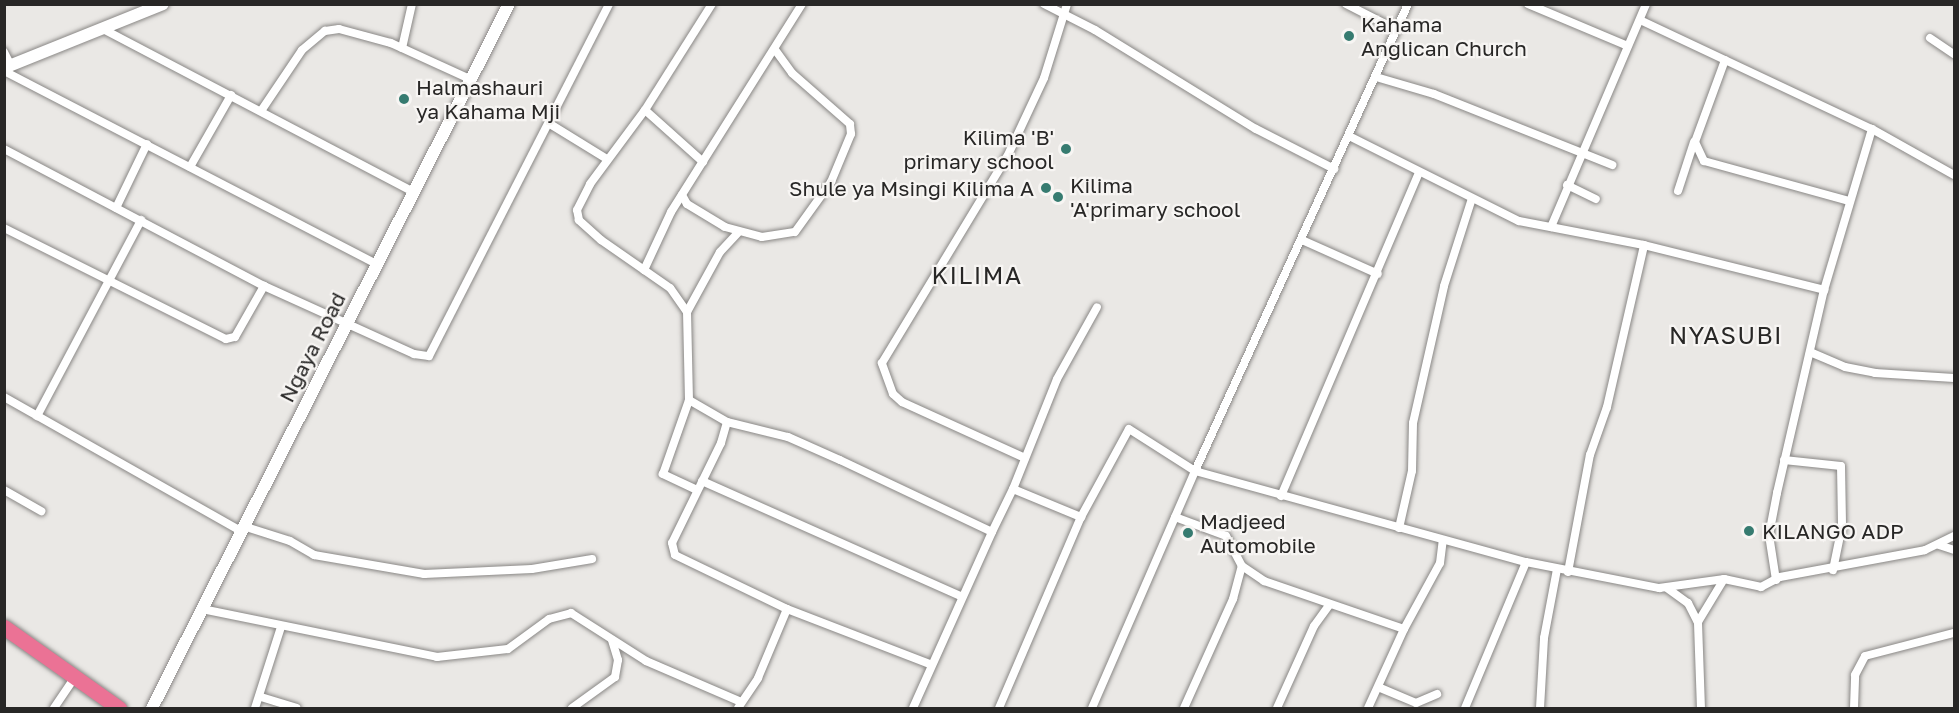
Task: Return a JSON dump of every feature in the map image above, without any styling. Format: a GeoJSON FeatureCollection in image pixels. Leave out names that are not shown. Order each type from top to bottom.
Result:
{"type":"FeatureCollection","features":[{"type":"Feature","properties":{"kind":"highway"},"geometry":{"type":"LineString","coordinates":[[4,627],[119,708]]}},
{"type":"Feature","properties":{"kind":"street"},"geometry":{"type":"LineString","coordinates":[[7,68],[163,4]]}},
{"type":"Feature","properties":{"kind":"street"},"geometry":{"type":"LineString","coordinates":[[402,48],[412,4]]}},
{"type":"Feature","properties":{"kind":"street","name":"Ngaya Road"},"geometry":{"type":"LineString","coordinates":[[152,708],[344,325],[472,80],[509,4]]}},
{"type":"Feature","properties":{"kind":"street"},"geometry":{"type":"LineString","coordinates":[[4,149],[264,286],[344,325],[414,354],[429,356],[550,124],[609,4]]}},
{"type":"Feature","properties":{"kind":"street"},"geometry":{"type":"LineString","coordinates":[[687,312],[670,288],[579,220],[582,197],[607,159],[645,110],[712,4]]}},
{"type":"Feature","properties":{"kind":"street"},"geometry":{"type":"LineString","coordinates":[[644,270],[682,195],[802,4]]}},
{"type":"Feature","properties":{"kind":"street"},"geometry":{"type":"LineString","coordinates":[[1044,4],[1095,30],[1256,129],[1334,169]]}},
{"type":"Feature","properties":{"kind":"street"},"geometry":{"type":"LineString","coordinates":[[1025,458],[902,402],[894,394],[882,363],[1007,157],[1044,78],[1067,4]]}},
{"type":"Feature","properties":{"kind":"street"},"geometry":{"type":"LineString","coordinates":[[1092,708],[1195,471],[1408,4]]}},
{"type":"Feature","properties":{"kind":"street"},"geometry":{"type":"LineString","coordinates":[[1528,4],[1628,46]]}},
{"type":"Feature","properties":{"kind":"street"},"geometry":{"type":"LineString","coordinates":[[1551,227],[1579,154],[1646,4]]}},
{"type":"Feature","properties":{"kind":"street"},"geometry":{"type":"LineString","coordinates":[[1352,6],[1397,30]]}},
{"type":"Feature","properties":{"kind":"street"},"geometry":{"type":"LineString","coordinates":[[1640,20],[1872,129],[1954,175]]}},
{"type":"Feature","properties":{"kind":"street"},"geometry":{"type":"LineString","coordinates":[[103,29],[231,94],[414,192]]}},
{"type":"Feature","properties":{"kind":"street"},"geometry":{"type":"LineString","coordinates":[[261,111],[302,50],[325,31],[339,29],[402,48],[472,80]]}},
{"type":"Feature","properties":{"kind":"street"},"geometry":{"type":"LineString","coordinates":[[1930,38],[1954,54]]}},
{"type":"Feature","properties":{"kind":"street"},"geometry":{"type":"LineString","coordinates":[[682,195],[687,204],[738,233],[762,237],[795,232],[831,182],[851,134],[843,115],[792,73],[775,50]]}},
{"type":"Feature","properties":{"kind":"street"},"geometry":{"type":"LineString","coordinates":[[4,52],[7,68]]}},
{"type":"Feature","properties":{"kind":"street"},"geometry":{"type":"LineString","coordinates":[[1678,191],[1725,60]]}},
{"type":"Feature","properties":{"kind":"street"},"geometry":{"type":"LineString","coordinates":[[7,68],[376,264]]}},
{"type":"Feature","properties":{"kind":"street"},"geometry":{"type":"LineString","coordinates":[[1376,77],[1434,94],[1579,154],[1612,165]]}},
{"type":"Feature","properties":{"kind":"street"},"geometry":{"type":"LineString","coordinates":[[190,167],[231,94]]}},
{"type":"Feature","properties":{"kind":"street"},"geometry":{"type":"LineString","coordinates":[[645,110],[704,162]]}},
{"type":"Feature","properties":{"kind":"street"},"geometry":{"type":"LineString","coordinates":[[550,124],[607,159]]}},
{"type":"Feature","properties":{"kind":"street"},"geometry":{"type":"LineString","coordinates":[[1776,580],[1769,535],[1784,460],[1824,290],[1872,129]]}},
{"type":"Feature","properties":{"kind":"street"},"geometry":{"type":"LineString","coordinates":[[1349,136],[1519,221],[1644,245],[1824,290]]}},
{"type":"Feature","properties":{"kind":"street"},"geometry":{"type":"LineString","coordinates":[[1695,142],[1698,155],[1710,166],[1849,201]]}},
{"type":"Feature","properties":{"kind":"street"},"geometry":{"type":"LineString","coordinates":[[116,208],[147,144]]}},
{"type":"Feature","properties":{"kind":"street"},"geometry":{"type":"LineString","coordinates":[[1281,496],[1378,274],[1419,172]]}},
{"type":"Feature","properties":{"kind":"street"},"geometry":{"type":"LineString","coordinates":[[1567,185],[1596,199]]}},
{"type":"Feature","properties":{"kind":"street"},"geometry":{"type":"LineString","coordinates":[[1399,528],[1412,471],[1413,423],[1444,286],[1472,198]]}},
{"type":"Feature","properties":{"kind":"street"},"geometry":{"type":"LineString","coordinates":[[37,416],[141,220]]}},
{"type":"Feature","properties":{"kind":"street"},"geometry":{"type":"LineString","coordinates":[[4,228],[229,339],[235,337],[264,286]]}},
{"type":"Feature","properties":{"kind":"street"},"geometry":{"type":"LineString","coordinates":[[697,490],[663,474],[673,453],[689,400],[687,312],[720,252],[738,233]]}},
{"type":"Feature","properties":{"kind":"street"},"geometry":{"type":"LineString","coordinates":[[1302,240],[1378,274]]}},
{"type":"Feature","properties":{"kind":"street"},"geometry":{"type":"LineString","coordinates":[[1568,572],[1590,454],[1607,407],[1644,245]]}},
{"type":"Feature","properties":{"kind":"street"},"geometry":{"type":"LineString","coordinates":[[913,708],[1013,489],[1057,379],[1096,308]]}},
{"type":"Feature","properties":{"kind":"street"},"geometry":{"type":"LineString","coordinates":[[1810,352],[1845,367],[1875,373],[1954,378]]}},
{"type":"Feature","properties":{"kind":"street"},"geometry":{"type":"LineString","coordinates":[[4,397],[242,529],[290,541],[314,555],[424,574],[532,569],[591,559]]}},
{"type":"Feature","properties":{"kind":"street"},"geometry":{"type":"LineString","coordinates":[[689,400],[727,422],[788,437],[992,532]]}},
{"type":"Feature","properties":{"kind":"street"},"geometry":{"type":"LineString","coordinates":[[727,422],[672,543],[675,555],[787,609],[932,666]]}},
{"type":"Feature","properties":{"kind":"street"},"geometry":{"type":"LineString","coordinates":[[999,708],[1081,517],[1129,429],[1195,471],[1526,562],[1568,572],[1668,588],[1724,579],[1755,587],[1776,580],[1833,570],[1939,545],[1954,536]]}},
{"type":"Feature","properties":{"kind":"street"},"geometry":{"type":"LineString","coordinates":[[1784,460],[1841,466],[1842,526],[1833,570]]}},
{"type":"Feature","properties":{"kind":"street"},"geometry":{"type":"LineString","coordinates":[[702,481],[962,597]]}},
{"type":"Feature","properties":{"kind":"street"},"geometry":{"type":"LineString","coordinates":[[1013,489],[1081,517]]}},
{"type":"Feature","properties":{"kind":"street"},"geometry":{"type":"LineString","coordinates":[[4,490],[40,512]]}},
{"type":"Feature","properties":{"kind":"street"},"geometry":{"type":"LineString","coordinates":[[1175,517],[1227,536],[1242,566],[1264,581],[1404,629]]}},
{"type":"Feature","properties":{"kind":"street"},"geometry":{"type":"LineString","coordinates":[[1368,708],[1404,629],[1440,563],[1443,540]]}},
{"type":"Feature","properties":{"kind":"street"},"geometry":{"type":"LineString","coordinates":[[1939,545],[1954,550]]}},
{"type":"Feature","properties":{"kind":"street"},"geometry":{"type":"LineString","coordinates":[[1465,708],[1526,562]]}},
{"type":"Feature","properties":{"kind":"street"},"geometry":{"type":"LineString","coordinates":[[1184,708],[1233,599],[1242,566]]}},
{"type":"Feature","properties":{"kind":"street"},"geometry":{"type":"LineString","coordinates":[[1540,708],[1544,638],[1557,569]]}},
{"type":"Feature","properties":{"kind":"street"},"geometry":{"type":"LineString","coordinates":[[1698,623],[1724,579]]}},
{"type":"Feature","properties":{"kind":"street"},"geometry":{"type":"LineString","coordinates":[[1668,588],[1688,603],[1698,623],[1701,708]]}},
{"type":"Feature","properties":{"kind":"street"},"geometry":{"type":"LineString","coordinates":[[1277,708],[1319,616],[1330,604]]}},
{"type":"Feature","properties":{"kind":"street"},"geometry":{"type":"LineString","coordinates":[[202,609],[411,654],[465,656],[508,649],[549,618],[571,613],[646,662],[739,705],[758,678],[787,609]]}},
{"type":"Feature","properties":{"kind":"street"},"geometry":{"type":"LineString","coordinates":[[255,708],[261,697],[280,627]]}},
{"type":"Feature","properties":{"kind":"street"},"geometry":{"type":"LineString","coordinates":[[1854,708],[1856,675],[1865,656],[1954,633]]}},
{"type":"Feature","properties":{"kind":"street"},"geometry":{"type":"LineString","coordinates":[[572,708],[615,677],[619,665],[612,640]]}},
{"type":"Feature","properties":{"kind":"street"},"geometry":{"type":"LineString","coordinates":[[54,708],[74,678]]}},
{"type":"Feature","properties":{"kind":"street"},"geometry":{"type":"LineString","coordinates":[[1378,687],[1416,703],[1437,694]]}},
{"type":"Feature","properties":{"kind":"street"},"geometry":{"type":"LineString","coordinates":[[261,697],[296,708]]}},
{"type":"Feature","properties":{"kind":"place","name":"Kahama Anglican Church"},"geometry":{"type":"Point","coordinates":[1349,36]}},
{"type":"Feature","properties":{"kind":"place","name":"Halmashauri ya Kahama Mji"},"geometry":{"type":"Point","coordinates":[404,99]}},
{"type":"Feature","properties":{"kind":"place","name":"Kilima 'B' primary school"},"geometry":{"type":"Point","coordinates":[1066,149]}},
{"type":"Feature","properties":{"kind":"place","name":"Shule ya Msingi Kilima A"},"geometry":{"type":"Point","coordinates":[1046,188]}},
{"type":"Feature","properties":{"kind":"place","name":"Kilima 'A'primary school"},"geometry":{"type":"Point","coordinates":[1058,197]}},
{"type":"Feature","properties":{"kind":"place","name":"KILANGO ADP"},"geometry":{"type":"Point","coordinates":[1749,531]}},
{"type":"Feature","properties":{"kind":"place","name":"Madjeed Automobile"},"geometry":{"type":"Point","coordinates":[1188,533]}},
{"type":"Feature","properties":{"kind":"district","name":"KILIMA"},"geometry":{"type":"Point","coordinates":[977,275]}},
{"type":"Feature","properties":{"kind":"district","name":"NYASUBI"},"geometry":{"type":"Point","coordinates":[1726,335]}}]}
